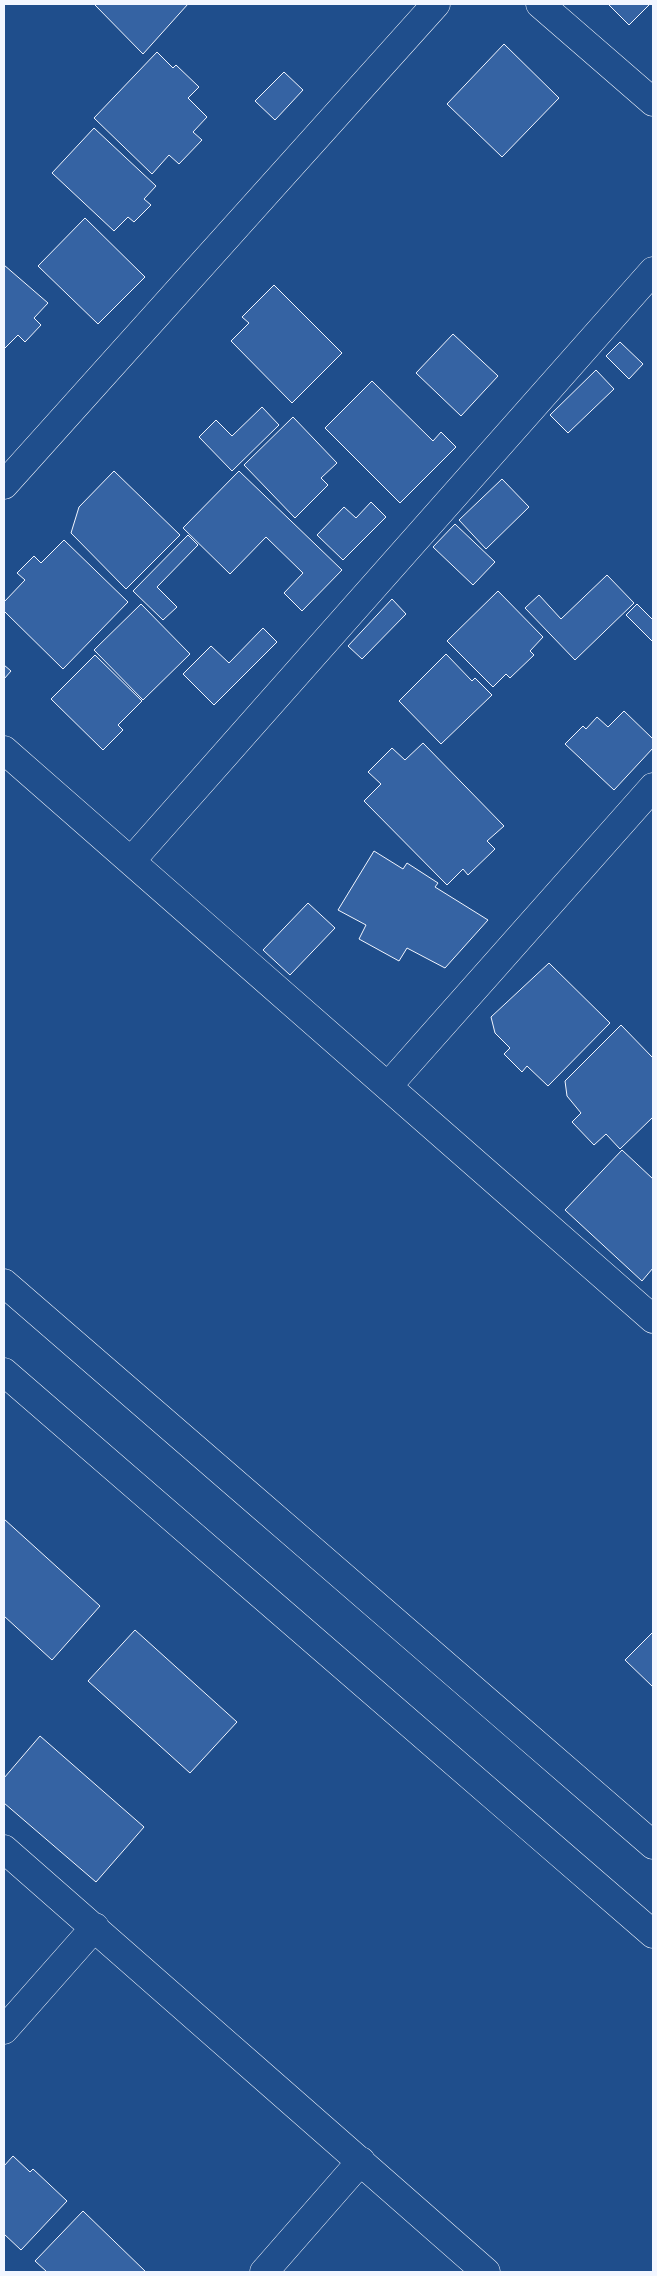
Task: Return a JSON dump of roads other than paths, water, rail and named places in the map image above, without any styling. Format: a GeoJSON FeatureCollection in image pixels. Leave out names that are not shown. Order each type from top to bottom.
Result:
{"type":"FeatureCollection","features":[{"type":"Feature","properties":{"kind":"street"},"geometry":{"type":"LineString","coordinates":[[4,485],[436,4]]}},
{"type":"Feature","properties":{"kind":"street"},"geometry":{"type":"LineString","coordinates":[[540,4],[653,102]]}},
{"type":"Feature","properties":{"kind":"street"},"geometry":{"type":"LineString","coordinates":[[131,861],[653,271]]}},
{"type":"Feature","properties":{"kind":"street"},"geometry":{"type":"LineString","coordinates":[[4,750],[651,1313]]}},
{"type":"Feature","properties":{"kind":"street"},"geometry":{"type":"LineString","coordinates":[[388,1086],[653,787]]}},
{"type":"Feature","properties":{"kind":"street"},"geometry":{"type":"LineString","coordinates":[[4,1283],[653,1846]]}},
{"type":"Feature","properties":{"kind":"street"},"geometry":{"type":"LineString","coordinates":[[4,1372],[653,1934]]}},
{"type":"Feature","properties":{"kind":"street"},"geometry":{"type":"LineString","coordinates":[[4,1849],[486,2272]]}},
{"type":"Feature","properties":{"kind":"street"},"geometry":{"type":"LineString","coordinates":[[4,2030],[95,1927]]}},
{"type":"Feature","properties":{"kind":"street"},"geometry":{"type":"LineString","coordinates":[[264,2272],[361,2161]]}}]}
